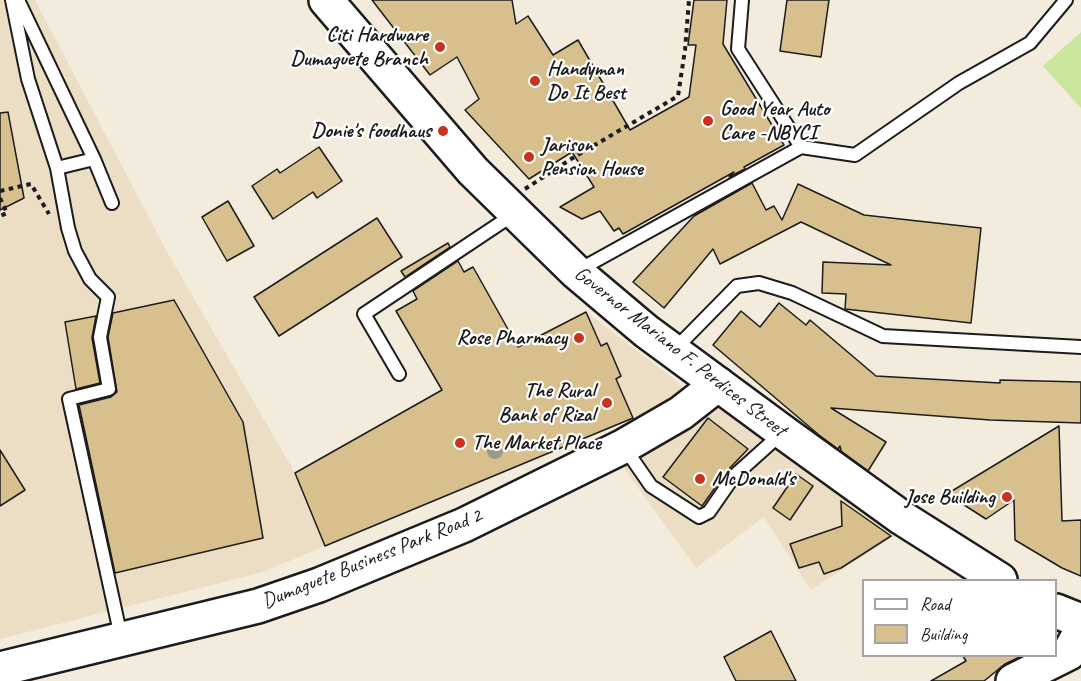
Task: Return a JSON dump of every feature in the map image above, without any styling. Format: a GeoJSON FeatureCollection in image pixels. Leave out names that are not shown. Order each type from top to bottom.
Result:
{"type":"FeatureCollection","features":[{"type":"Feature","properties":{"kind":"main road","name":"Governor Mariano F. Perdices Street"},"geometry":{"type":"LineString","coordinates":[[326,0],[473,171],[576,272],[673,351],[783,432],[902,518],[998,579]]}},
{"type":"Feature","properties":{"kind":"main road","name":"Dumaguete Business Park Road 2"},"geometry":{"type":"LineString","coordinates":[[0,669],[258,606],[319,585],[464,525],[624,446],[681,413],[718,384]]}},
{"type":"Feature","properties":{"kind":"main road"},"geometry":{"type":"LineString","coordinates":[[1057,611],[1081,621]]}},
{"type":"Feature","properties":{"kind":"main road"},"geometry":{"type":"LineString","coordinates":[[1013,681],[1069,653],[1081,632]]}},
{"type":"Feature","properties":{"kind":"lane"},"geometry":{"type":"LineString","coordinates":[[12,0],[28,79],[57,168],[68,228],[75,250],[90,279],[108,297],[100,337],[109,389],[69,399],[122,638]]}},
{"type":"Feature","properties":{"kind":"lane"},"geometry":{"type":"LineString","coordinates":[[18,0],[94,159],[112,202]]}},
{"type":"Feature","properties":{"kind":"lane"},"geometry":{"type":"LineString","coordinates":[[742,0],[738,49],[801,147]]}},
{"type":"Feature","properties":{"kind":"lane"},"geometry":{"type":"LineString","coordinates":[[576,272],[801,147],[855,155],[959,83],[1030,43],[1066,0]]}},
{"type":"Feature","properties":{"kind":"lane"},"geometry":{"type":"LineString","coordinates":[[57,168],[94,159]]}},
{"type":"Feature","properties":{"kind":"lane"},"geometry":{"type":"LineString","coordinates":[[399,374],[364,314],[510,208]]}},
{"type":"Feature","properties":{"kind":"lane"},"geometry":{"type":"LineString","coordinates":[[673,351],[737,286],[759,283],[792,293],[883,336],[1081,347]]}},
{"type":"Feature","properties":{"kind":"lane"},"geometry":{"type":"LineString","coordinates":[[624,446],[651,486],[699,517],[709,512],[734,476],[783,432]]}},
{"type":"Feature","properties":{"kind":"path"},"geometry":{"type":"LineString","coordinates":[[510,208],[571,159],[678,96],[689,0]]}},
{"type":"Feature","properties":{"kind":"path"},"geometry":{"type":"LineString","coordinates":[[0,191],[31,184],[54,223]]}},
{"type":"Feature","properties":{"kind":"path"},"geometry":{"type":"LineString","coordinates":[[0,198],[7,213],[0,216]]}},
{"type":"Feature","properties":{"kind":"shaded area"},"geometry":{"type":"Polygon","coordinates":[[[0,0],[35,0],[166,250],[295,473],[518,347],[586,312],[678,382],[685,392],[677,400],[263,572],[0,639],[0,0]]]}},
{"type":"Feature","properties":{"kind":"shaded area"},"geometry":{"type":"Polygon","coordinates":[[[718,402],[902,531],[811,590],[764,517],[696,568],[618,460],[718,402]]]}},
{"type":"Feature","properties":{"kind":"green space"},"geometry":{"type":"Polygon","coordinates":[[[1081,32],[1081,108],[1043,66],[1081,32]]]}},
{"type":"Feature","properties":{"kind":"building"},"geometry":{"type":"Polygon","coordinates":[[[372,0],[512,0],[516,24],[528,16],[553,55],[578,40],[630,130],[689,97],[696,45],[688,45],[694,0],[727,0],[723,44],[784,145],[744,167],[745,169],[729,177],[734,172],[623,234],[619,228],[614,231],[600,211],[582,219],[560,207],[594,187],[572,152],[529,179],[465,110],[479,99],[457,57],[430,75],[372,0]]]}},
{"type":"Feature","properties":{"kind":"building"},"geometry":{"type":"Polygon","coordinates":[[[787,0],[829,0],[821,57],[780,51],[787,0]]]}},
{"type":"Feature","properties":{"kind":"building"},"geometry":{"type":"Polygon","coordinates":[[[8,112],[24,198],[0,210],[0,113],[8,112]]]}},
{"type":"Feature","properties":{"kind":"building"},"geometry":{"type":"Polygon","coordinates":[[[319,147],[342,181],[317,198],[313,192],[273,219],[252,186],[277,169],[280,173],[319,147]]]}},
{"type":"Feature","properties":{"kind":"building"},"geometry":{"type":"Polygon","coordinates":[[[752,183],[766,210],[774,206],[782,220],[798,184],[864,215],[981,228],[971,323],[845,309],[846,294],[822,293],[823,262],[891,265],[801,222],[720,264],[713,249],[664,308],[633,282],[694,216],[752,183]]]}},
{"type":"Feature","properties":{"kind":"building"},"geometry":{"type":"Polygon","coordinates":[[[228,201],[254,246],[227,261],[202,217],[228,201]]]}},
{"type":"Feature","properties":{"kind":"building"},"geometry":{"type":"Polygon","coordinates":[[[377,218],[402,257],[279,336],[254,297],[377,218]]]}},
{"type":"Feature","properties":{"kind":"building"},"geometry":{"type":"Polygon","coordinates":[[[448,243],[450,247],[405,277],[401,271],[448,243]]]}},
{"type":"Feature","properties":{"kind":"building","name":"The Market Place"},"geometry":{"type":"Polygon","coordinates":[[[458,261],[464,272],[473,267],[518,347],[586,312],[601,346],[607,343],[621,376],[616,379],[633,418],[325,546],[295,473],[442,390],[396,311],[417,299],[413,291],[458,261]]]}},
{"type":"Feature","properties":{"kind":"building"},"geometry":{"type":"Polygon","coordinates":[[[174,300],[243,422],[263,538],[115,573],[79,405],[111,397],[117,392],[108,337],[113,313],[174,300]]]}},
{"type":"Feature","properties":{"kind":"building"},"geometry":{"type":"Polygon","coordinates":[[[779,303],[806,325],[810,320],[876,376],[1000,383],[1000,380],[1081,382],[1081,423],[990,420],[831,408],[886,442],[868,471],[841,451],[840,446],[838,449],[819,435],[713,345],[741,311],[760,327],[779,303]]]}},
{"type":"Feature","properties":{"kind":"building"},"geometry":{"type":"Polygon","coordinates":[[[96,316],[92,338],[100,383],[76,389],[65,322],[96,316]]]}},
{"type":"Feature","properties":{"kind":"building"},"geometry":{"type":"Polygon","coordinates":[[[708,418],[748,449],[727,471],[702,506],[663,477],[708,418]]]}},
{"type":"Feature","properties":{"kind":"building","name":"Jose Building"},"geometry":{"type":"Polygon","coordinates":[[[1059,426],[1062,521],[1081,520],[1081,576],[1062,568],[1015,540],[1014,500],[986,519],[947,494],[1059,426]]]}},
{"type":"Feature","properties":{"kind":"building"},"geometry":{"type":"Polygon","coordinates":[[[0,450],[25,490],[0,506],[0,450]]]}},
{"type":"Feature","properties":{"kind":"building"},"geometry":{"type":"Polygon","coordinates":[[[796,474],[813,486],[790,520],[773,508],[796,474]]]}},
{"type":"Feature","properties":{"kind":"building"},"geometry":{"type":"Polygon","coordinates":[[[841,501],[891,536],[841,568],[824,574],[819,562],[799,568],[790,544],[842,526],[841,501]]]}},
{"type":"Feature","properties":{"kind":"building"},"geometry":{"type":"Polygon","coordinates":[[[771,631],[796,681],[736,681],[724,657],[771,631]]]}},
{"type":"Feature","properties":{"kind":"building"},"geometry":{"type":"Polygon","coordinates":[[[964,657],[1020,657],[1005,664],[984,681],[931,681],[966,661],[964,657]]]}},
{"type":"Feature","properties":{"kind":"place","name":"Citi Hardware Dumaguete Branch"},"geometry":{"type":"Point","coordinates":[440,47]}},
{"type":"Feature","properties":{"kind":"place","name":"Handyman Do It Best"},"geometry":{"type":"Point","coordinates":[535,81]}},
{"type":"Feature","properties":{"kind":"place","name":"Good Year Auto Care -NBYCI"},"geometry":{"type":"Point","coordinates":[708,121]}},
{"type":"Feature","properties":{"kind":"place","name":"Donie's foodhaus"},"geometry":{"type":"Point","coordinates":[443,131]}},
{"type":"Feature","properties":{"kind":"place","name":"Jarison Pension House"},"geometry":{"type":"Point","coordinates":[529,157]}},
{"type":"Feature","properties":{"kind":"place","name":"Rose Pharmacy"},"geometry":{"type":"Point","coordinates":[579,338]}},
{"type":"Feature","properties":{"kind":"place","name":"The Rural Bank of Rizal"},"geometry":{"type":"Point","coordinates":[607,403]}},
{"type":"Feature","properties":{"kind":"place","name":"The Market Place"},"geometry":{"type":"Point","coordinates":[460,443]}},
{"type":"Feature","properties":{"kind":"place","name":"McDonald's"},"geometry":{"type":"Point","coordinates":[700,479]}},
{"type":"Feature","properties":{"kind":"place","name":"Jose Building"},"geometry":{"type":"Point","coordinates":[1007,497]}}]}
